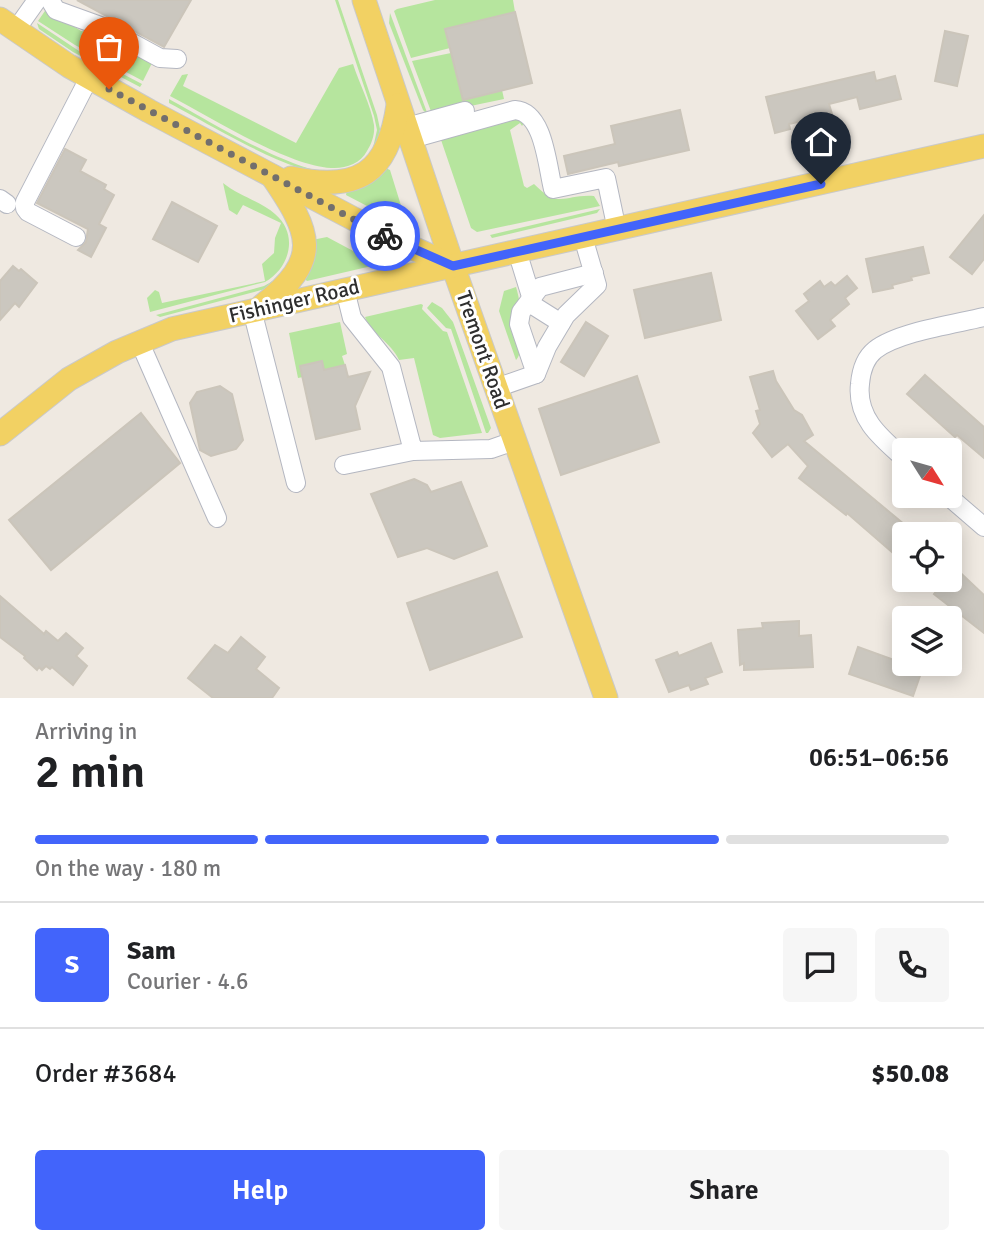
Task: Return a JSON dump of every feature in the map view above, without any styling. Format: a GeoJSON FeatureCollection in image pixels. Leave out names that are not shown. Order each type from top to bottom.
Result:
{"type":"FeatureCollection","features":[{"type":"Feature","properties":{"kind":"main road","name":"Tremont Road"},"geometry":{"type":"LineString","coordinates":[[364,0],[453,266],[606,698]]}},
{"type":"Feature","properties":{"kind":"main road"},"geometry":{"type":"LineString","coordinates":[[7,25],[89,78],[390,238],[453,266]]}},
{"type":"Feature","properties":{"kind":"main road"},"geometry":{"type":"LineString","coordinates":[[270,174],[327,183],[345,183],[360,177],[383,155],[395,125],[398,102]]}},
{"type":"Feature","properties":{"kind":"main road","name":"Fishinger Road"},"geometry":{"type":"LineString","coordinates":[[0,434],[69,379],[117,352],[172,329],[984,146]]}},
{"type":"Feature","properties":{"kind":"main road"},"geometry":{"type":"LineString","coordinates":[[255,310],[291,281],[304,255],[303,231],[297,216],[270,174]]}},
{"type":"Feature","properties":{"kind":"street"},"geometry":{"type":"LineString","coordinates":[[7,25],[37,0]]}},
{"type":"Feature","properties":{"kind":"street"},"geometry":{"type":"LineString","coordinates":[[50,0],[56,10],[103,27],[160,58],[177,59]]}},
{"type":"Feature","properties":{"kind":"street"},"geometry":{"type":"LineString","coordinates":[[76,237],[27,212],[25,202],[89,78]]}},
{"type":"Feature","properties":{"kind":"street"},"geometry":{"type":"LineString","coordinates":[[409,133],[510,101],[537,123],[553,188],[606,178],[617,230]]}},
{"type":"Feature","properties":{"kind":"street"},"geometry":{"type":"LineString","coordinates":[[496,388],[536,374],[547,347],[564,319],[597,285],[583,237]]}},
{"type":"Feature","properties":{"kind":"street"},"geometry":{"type":"LineString","coordinates":[[517,251],[534,306],[564,319]]}},
{"type":"Feature","properties":{"kind":"street"},"geometry":{"type":"LineString","coordinates":[[536,374],[519,324],[521,312],[540,287],[594,273]]}},
{"type":"Feature","properties":{"kind":"street"},"geometry":{"type":"LineString","coordinates":[[345,290],[352,318],[391,367],[413,451]]}},
{"type":"Feature","properties":{"kind":"street"},"geometry":{"type":"LineString","coordinates":[[255,310],[296,483]]}},
{"type":"Feature","properties":{"kind":"street"},"geometry":{"type":"LineString","coordinates":[[892,446],[870,427],[862,410],[859,394],[861,375],[866,362],[875,350],[900,338],[984,317]]}},
{"type":"Feature","properties":{"kind":"street"},"geometry":{"type":"LineString","coordinates":[[140,343],[217,518]]}},
{"type":"Feature","properties":{"kind":"street"},"geometry":{"type":"LineString","coordinates":[[344,465],[413,451],[491,449],[514,441]]}},
{"type":"Feature","properties":{"kind":"street"},"geometry":{"type":"LineString","coordinates":[[962,508],[984,527]]}},
{"type":"Feature","properties":{"kind":"green space"},"geometry":{"type":"Polygon","coordinates":[[[335,0],[338,0],[377,115],[380,129],[376,148],[373,148],[377,130],[374,116],[335,0]]]}},
{"type":"Feature","properties":{"kind":"green space"},"geometry":{"type":"Polygon","coordinates":[[[435,0],[513,0],[515,12],[446,29],[450,48],[411,58],[394,11],[435,0]]]}},
{"type":"Feature","properties":{"kind":"green space"},"geometry":{"type":"Polygon","coordinates":[[[47,8],[81,31],[113,35],[152,63],[143,81],[75,45],[38,21],[47,8]]]}},
{"type":"Feature","properties":{"kind":"green space"},"geometry":{"type":"Polygon","coordinates":[[[390,13],[428,115],[423,110],[389,23],[390,13]]]}},
{"type":"Feature","properties":{"kind":"green space"},"geometry":{"type":"Polygon","coordinates":[[[37,23],[79,51],[142,84],[140,87],[73,52],[39,29],[37,23]]]}},
{"type":"Feature","properties":{"kind":"green space"},"geometry":{"type":"Polygon","coordinates":[[[451,53],[463,99],[502,90],[504,99],[432,114],[412,61],[451,53]]]}},
{"type":"Feature","properties":{"kind":"green space"},"geometry":{"type":"Polygon","coordinates":[[[353,64],[370,110],[374,132],[364,156],[352,165],[342,168],[313,165],[271,150],[170,96],[182,75],[188,74],[183,86],[296,143],[339,68],[353,64]]]}},
{"type":"Feature","properties":{"kind":"green space"},"geometry":{"type":"Polygon","coordinates":[[[169,99],[275,156],[319,171],[347,171],[360,163],[371,151],[374,153],[361,167],[344,175],[326,175],[304,170],[230,136],[169,103],[169,99]]]}},
{"type":"Feature","properties":{"kind":"green space"},"geometry":{"type":"Polygon","coordinates":[[[513,115],[524,123],[510,130],[524,186],[527,188],[534,184],[556,199],[594,196],[600,206],[477,232],[471,228],[439,134],[513,115]]]}},
{"type":"Feature","properties":{"kind":"green space"},"geometry":{"type":"Polygon","coordinates":[[[383,167],[390,170],[402,215],[392,211],[388,217],[346,195],[347,190],[383,167]]]}},
{"type":"Feature","properties":{"kind":"green space"},"geometry":{"type":"Polygon","coordinates":[[[223,183],[270,210],[282,222],[289,241],[285,260],[274,276],[265,282],[150,312],[147,298],[155,290],[159,292],[162,303],[265,281],[262,264],[274,253],[275,238],[281,223],[243,205],[237,215],[229,210],[223,183]]]}},
{"type":"Feature","properties":{"kind":"green space"},"geometry":{"type":"Polygon","coordinates":[[[600,209],[597,213],[492,238],[490,235],[600,209]]]}},
{"type":"Feature","properties":{"kind":"green space"},"geometry":{"type":"Polygon","coordinates":[[[292,234],[296,234],[293,260],[285,274],[273,285],[160,317],[156,315],[272,282],[283,271],[290,258],[292,234]]]}},
{"type":"Feature","properties":{"kind":"green space"},"geometry":{"type":"Polygon","coordinates":[[[327,237],[376,265],[307,281],[305,279],[312,240],[327,237]]]}},
{"type":"Feature","properties":{"kind":"green space"},"geometry":{"type":"Polygon","coordinates":[[[516,287],[522,336],[516,360],[499,311],[504,291],[516,287]]]}},
{"type":"Feature","properties":{"kind":"green space"},"geometry":{"type":"Polygon","coordinates":[[[432,302],[442,308],[453,322],[491,428],[488,433],[451,329],[446,328],[427,308],[432,302]]]}},
{"type":"Feature","properties":{"kind":"green space"},"geometry":{"type":"Polygon","coordinates":[[[421,304],[422,309],[447,332],[482,433],[440,438],[433,435],[414,358],[399,360],[365,317],[421,304]]]}},
{"type":"Feature","properties":{"kind":"green space"},"geometry":{"type":"Polygon","coordinates":[[[340,322],[347,354],[342,356],[345,365],[324,370],[322,361],[301,366],[303,377],[298,378],[289,333],[340,322]]]}},
{"type":"Feature","properties":{"kind":"building"},"geometry":{"type":"Polygon","coordinates":[[[77,0],[191,0],[164,47],[77,0]]]}},
{"type":"Feature","properties":{"kind":"building"},"geometry":{"type":"Polygon","coordinates":[[[515,12],[532,83],[463,100],[445,29],[515,12]]]}},
{"type":"Feature","properties":{"kind":"building"},"geometry":{"type":"Polygon","coordinates":[[[945,31],[968,36],[957,86],[935,81],[945,31]]]}},
{"type":"Feature","properties":{"kind":"building"},"geometry":{"type":"Polygon","coordinates":[[[874,72],[876,81],[895,76],[901,99],[860,109],[857,97],[829,104],[832,114],[789,124],[790,129],[775,133],[766,97],[874,72]]]}},
{"type":"Feature","properties":{"kind":"building"},"geometry":{"type":"Polygon","coordinates":[[[680,110],[689,150],[568,174],[564,156],[615,144],[611,126],[680,110]]]}},
{"type":"Feature","properties":{"kind":"building"},"geometry":{"type":"Polygon","coordinates":[[[65,149],[86,160],[80,171],[106,185],[104,189],[114,195],[99,224],[106,228],[91,257],[78,250],[86,242],[88,229],[37,203],[65,149]]]}},
{"type":"Feature","properties":{"kind":"building"},"geometry":{"type":"Polygon","coordinates":[[[172,202],[217,226],[198,262],[153,239],[172,202]]]}},
{"type":"Feature","properties":{"kind":"building"},"geometry":{"type":"Polygon","coordinates":[[[984,215],[984,259],[972,274],[950,257],[984,215]]]}},
{"type":"Feature","properties":{"kind":"building"},"geometry":{"type":"Polygon","coordinates":[[[923,247],[929,273],[911,277],[912,280],[892,285],[893,288],[873,292],[866,259],[923,247]]]}},
{"type":"Feature","properties":{"kind":"building"},"geometry":{"type":"Polygon","coordinates":[[[13,266],[19,271],[21,269],[37,283],[19,307],[15,303],[0,320],[0,281],[13,266]]]}},
{"type":"Feature","properties":{"kind":"building"},"geometry":{"type":"Polygon","coordinates":[[[711,273],[721,320],[645,338],[634,290],[711,273]]]}},
{"type":"Feature","properties":{"kind":"building"},"geometry":{"type":"Polygon","coordinates":[[[847,276],[857,288],[845,298],[849,304],[830,320],[835,326],[818,339],[796,311],[809,301],[804,294],[820,281],[824,287],[831,282],[835,286],[847,276]]]}},
{"type":"Feature","properties":{"kind":"building"},"geometry":{"type":"Polygon","coordinates":[[[586,322],[608,336],[584,376],[561,362],[586,322]]]}},
{"type":"Feature","properties":{"kind":"building"},"geometry":{"type":"Polygon","coordinates":[[[322,361],[324,370],[345,365],[348,377],[370,372],[355,406],[360,429],[316,439],[300,366],[322,361]]]}},
{"type":"Feature","properties":{"kind":"building"},"geometry":{"type":"Polygon","coordinates":[[[773,371],[794,410],[802,415],[813,435],[804,441],[901,522],[892,522],[892,552],[847,513],[846,515],[799,478],[808,466],[788,444],[772,457],[753,433],[760,424],[756,411],[760,410],[750,377],[773,371]]]}},
{"type":"Feature","properties":{"kind":"building"},"geometry":{"type":"Polygon","coordinates":[[[925,375],[984,427],[984,458],[962,438],[957,435],[955,437],[907,394],[925,375]]]}},
{"type":"Feature","properties":{"kind":"building"},"geometry":{"type":"Polygon","coordinates":[[[637,376],[659,442],[561,475],[539,409],[637,376]]]}},
{"type":"Feature","properties":{"kind":"building"},"geometry":{"type":"Polygon","coordinates":[[[220,386],[232,394],[243,440],[236,449],[211,456],[200,450],[190,403],[197,392],[220,386]]]}},
{"type":"Feature","properties":{"kind":"building"},"geometry":{"type":"Polygon","coordinates":[[[141,413],[180,463],[51,570],[9,520],[141,413]]]}},
{"type":"Feature","properties":{"kind":"building"},"geometry":{"type":"Polygon","coordinates":[[[414,479],[427,485],[431,492],[461,482],[487,546],[454,559],[427,548],[398,557],[371,494],[414,479]]]}},
{"type":"Feature","properties":{"kind":"building"},"geometry":{"type":"Polygon","coordinates":[[[497,572],[522,637],[430,670],[407,603],[497,572]]]}},
{"type":"Feature","properties":{"kind":"building"},"geometry":{"type":"Polygon","coordinates":[[[962,574],[984,595],[984,633],[962,616],[962,606],[949,606],[934,594],[962,592],[962,574]]]}},
{"type":"Feature","properties":{"kind":"building"},"geometry":{"type":"Polygon","coordinates":[[[0,596],[44,634],[46,631],[58,641],[66,633],[83,648],[76,656],[87,666],[73,685],[52,667],[50,669],[46,666],[42,670],[39,667],[37,670],[25,656],[0,637],[0,596]]]}},
{"type":"Feature","properties":{"kind":"building"},"geometry":{"type":"Polygon","coordinates":[[[799,621],[799,636],[811,635],[813,667],[744,670],[744,663],[740,665],[738,630],[763,628],[762,623],[799,621]]]}},
{"type":"Feature","properties":{"kind":"building"},"geometry":{"type":"Polygon","coordinates":[[[241,637],[265,657],[256,669],[279,688],[272,698],[213,698],[188,678],[215,645],[228,653],[241,637]]]}},
{"type":"Feature","properties":{"kind":"building"},"geometry":{"type":"Polygon","coordinates":[[[711,643],[722,672],[705,678],[708,684],[691,690],[689,685],[669,692],[656,660],[677,652],[679,656],[711,643]]]}},
{"type":"Feature","properties":{"kind":"building"},"geometry":{"type":"Polygon","coordinates":[[[858,647],[892,659],[892,676],[920,676],[913,696],[849,674],[858,647]]]}},
{"type":"Feature","properties":{"kind":"way so far"},"geometry":{"type":"LineString","coordinates":[[109,89],[385,236]]}},
{"type":"Feature","properties":{"kind":"route"},"geometry":{"type":"LineString","coordinates":[[385,236],[453,266],[821,184]]}}]}
